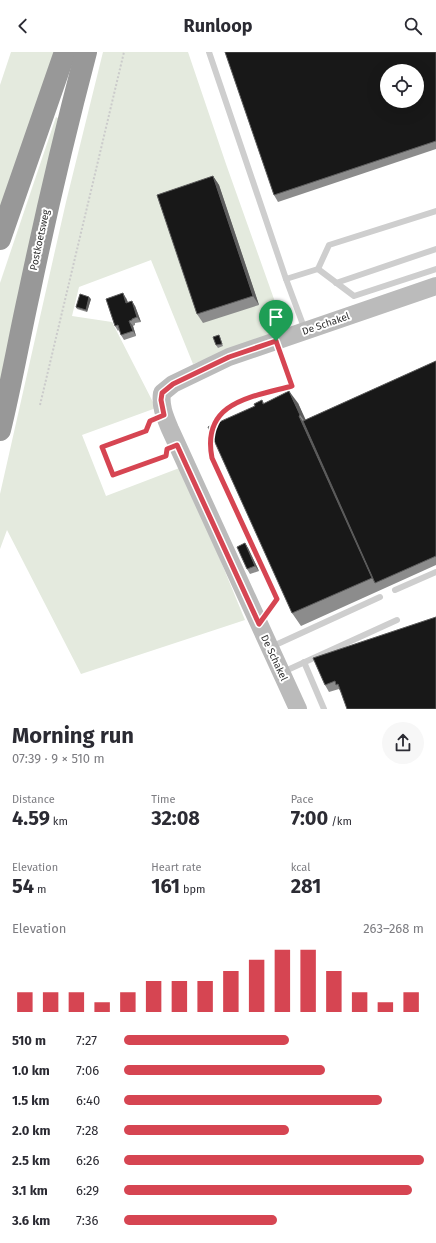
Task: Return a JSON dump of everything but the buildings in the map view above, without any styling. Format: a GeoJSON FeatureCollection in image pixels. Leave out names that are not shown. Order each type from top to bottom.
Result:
{"type":"FeatureCollection","features":[{"type":"Feature","properties":{"kind":"highway"},"geometry":{"type":"LineString","coordinates":[[0,239],[65,52]]}},
{"type":"Feature","properties":{"kind":"highway","name":"Postkoetsweg"},"geometry":{"type":"LineString","coordinates":[[0,430],[48,206],[86,52]]}},
{"type":"Feature","properties":{"kind":"street","name":"De Schakel"},"geometry":{"type":"LineString","coordinates":[[298,709],[164,415],[161,400],[162,393],[173,384],[229,357],[436,286]]}},
{"type":"Feature","properties":{"kind":"lane"},"geometry":{"type":"LineString","coordinates":[[209,52],[305,331]]}},
{"type":"Feature","properties":{"kind":"lane"},"geometry":{"type":"LineString","coordinates":[[286,279],[318,269],[329,245],[436,211]]}},
{"type":"Feature","properties":{"kind":"lane"},"geometry":{"type":"LineString","coordinates":[[336,283],[436,249]]}},
{"type":"Feature","properties":{"kind":"lane"},"geometry":{"type":"LineString","coordinates":[[318,269],[354,296],[436,269]]}},
{"type":"Feature","properties":{"kind":"lane"},"geometry":{"type":"LineString","coordinates":[[259,624],[277,599],[212,458],[209,445],[212,429],[218,418],[226,409],[236,402],[292,386],[276,341]]}},
{"type":"Feature","properties":{"kind":"lane"},"geometry":{"type":"LineString","coordinates":[[164,415],[150,421],[146,431],[102,447],[113,475],[166,456],[167,449],[177,445]]}},
{"type":"Feature","properties":{"kind":"lane"},"geometry":{"type":"LineString","coordinates":[[396,590],[436,572]]}},
{"type":"Feature","properties":{"kind":"lane"},"geometry":{"type":"LineString","coordinates":[[270,648],[380,597]]}},
{"type":"Feature","properties":{"kind":"lane"},"geometry":{"type":"LineString","coordinates":[[281,673],[397,620]]}},
{"type":"Feature","properties":{"kind":"lane"},"geometry":{"type":"LineString","coordinates":[[304,662],[324,709]]}},
{"type":"Feature","properties":{"kind":"path"},"geometry":{"type":"LineString","coordinates":[[40,405],[124,52]]}},
{"type":"Feature","properties":{"kind":"shaded area"},"geometry":{"type":"Polygon","coordinates":[[[11,52],[57,52],[0,211],[0,85],[11,52]]]}},
{"type":"Feature","properties":{"kind":"shaded area"},"geometry":{"type":"Polygon","coordinates":[[[103,52],[188,52],[285,330],[193,364],[151,260],[79,287],[72,316],[112,322],[156,408],[82,435],[106,496],[182,467],[245,620],[81,674],[7,530],[0,549],[0,494],[66,202],[103,52]]]}},
{"type":"Feature","properties":{"kind":"shaded area"},"geometry":{"type":"Polygon","coordinates":[[[56,117],[59,119],[0,395],[0,283],[56,117]]]}},
{"type":"Feature","properties":{"kind":"route"},"geometry":{"type":"LineString","coordinates":[[276,341],[292,386],[236,402],[226,409],[218,418],[212,429],[209,445],[212,458],[277,599],[259,624],[177,445],[167,449],[166,456],[113,475],[102,447],[146,431],[150,421],[164,415],[161,400],[162,393],[173,384],[229,357],[276,341]]}}]}
